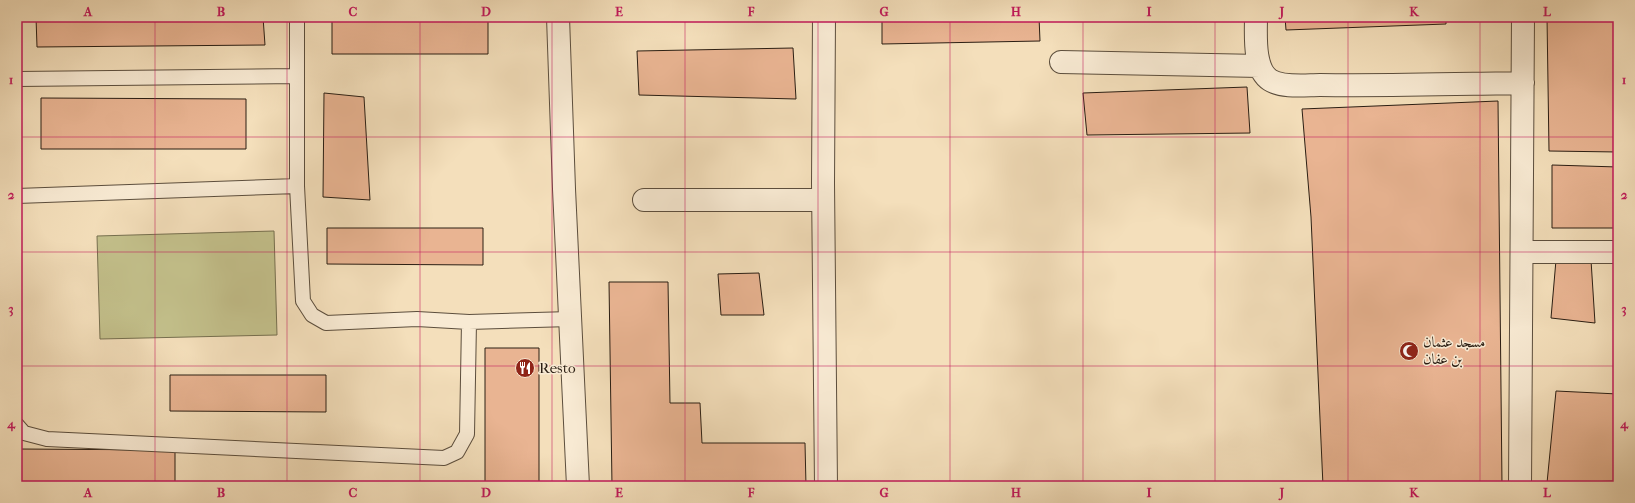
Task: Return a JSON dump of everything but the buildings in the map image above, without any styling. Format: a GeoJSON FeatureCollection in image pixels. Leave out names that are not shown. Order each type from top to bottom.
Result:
{"type":"FeatureCollection","features":[{"type":"Feature","properties":{"kind":"street"},"geometry":{"type":"LineString","coordinates":[[558,17],[564,189],[578,486]]}},
{"type":"Feature","properties":{"kind":"street"},"geometry":{"type":"LineString","coordinates":[[824,17],[823,200],[826,486]]}},
{"type":"Feature","properties":{"kind":"street"},"geometry":{"type":"LineString","coordinates":[[1256,17],[1256,51],[1260,66],[1269,80],[1284,84],[1349,86],[1524,83]]}},
{"type":"Feature","properties":{"kind":"street"},"geometry":{"type":"LineString","coordinates":[[1520,486],[1524,83],[1523,17]]}},
{"type":"Feature","properties":{"kind":"street"},"geometry":{"type":"LineString","coordinates":[[1061,62],[1260,66]]}},
{"type":"Feature","properties":{"kind":"street"},"geometry":{"type":"LineString","coordinates":[[644,200],[823,200]]}},
{"type":"Feature","properties":{"kind":"street"},"geometry":{"type":"LineString","coordinates":[[1522,252],[1618,252]]}},
{"type":"Feature","properties":{"kind":"lane"},"geometry":{"type":"LineString","coordinates":[[297,17],[297,186],[303,301],[312,315],[326,323],[417,320],[469,322],[571,319]]}},
{"type":"Feature","properties":{"kind":"lane"},"geometry":{"type":"LineString","coordinates":[[17,79],[297,76]]}},
{"type":"Feature","properties":{"kind":"lane"},"geometry":{"type":"LineString","coordinates":[[17,196],[297,186]]}},
{"type":"Feature","properties":{"kind":"lane"},"geometry":{"type":"LineString","coordinates":[[19,431],[47,439],[444,458],[456,452],[468,434],[469,322]]}},
{"type":"Feature","properties":{"kind":"shaded area"},"geometry":{"type":"Polygon","coordinates":[[[274,231],[277,335],[100,339],[97,236],[274,231]]]}},
{"type":"Feature","properties":{"kind":"place","name":"مسجد عثمان بن عفان"},"geometry":{"type":"Point","coordinates":[1409,351]}},
{"type":"Feature","properties":{"kind":"place","name":"Resto"},"geometry":{"type":"Point","coordinates":[525,368]}}]}
